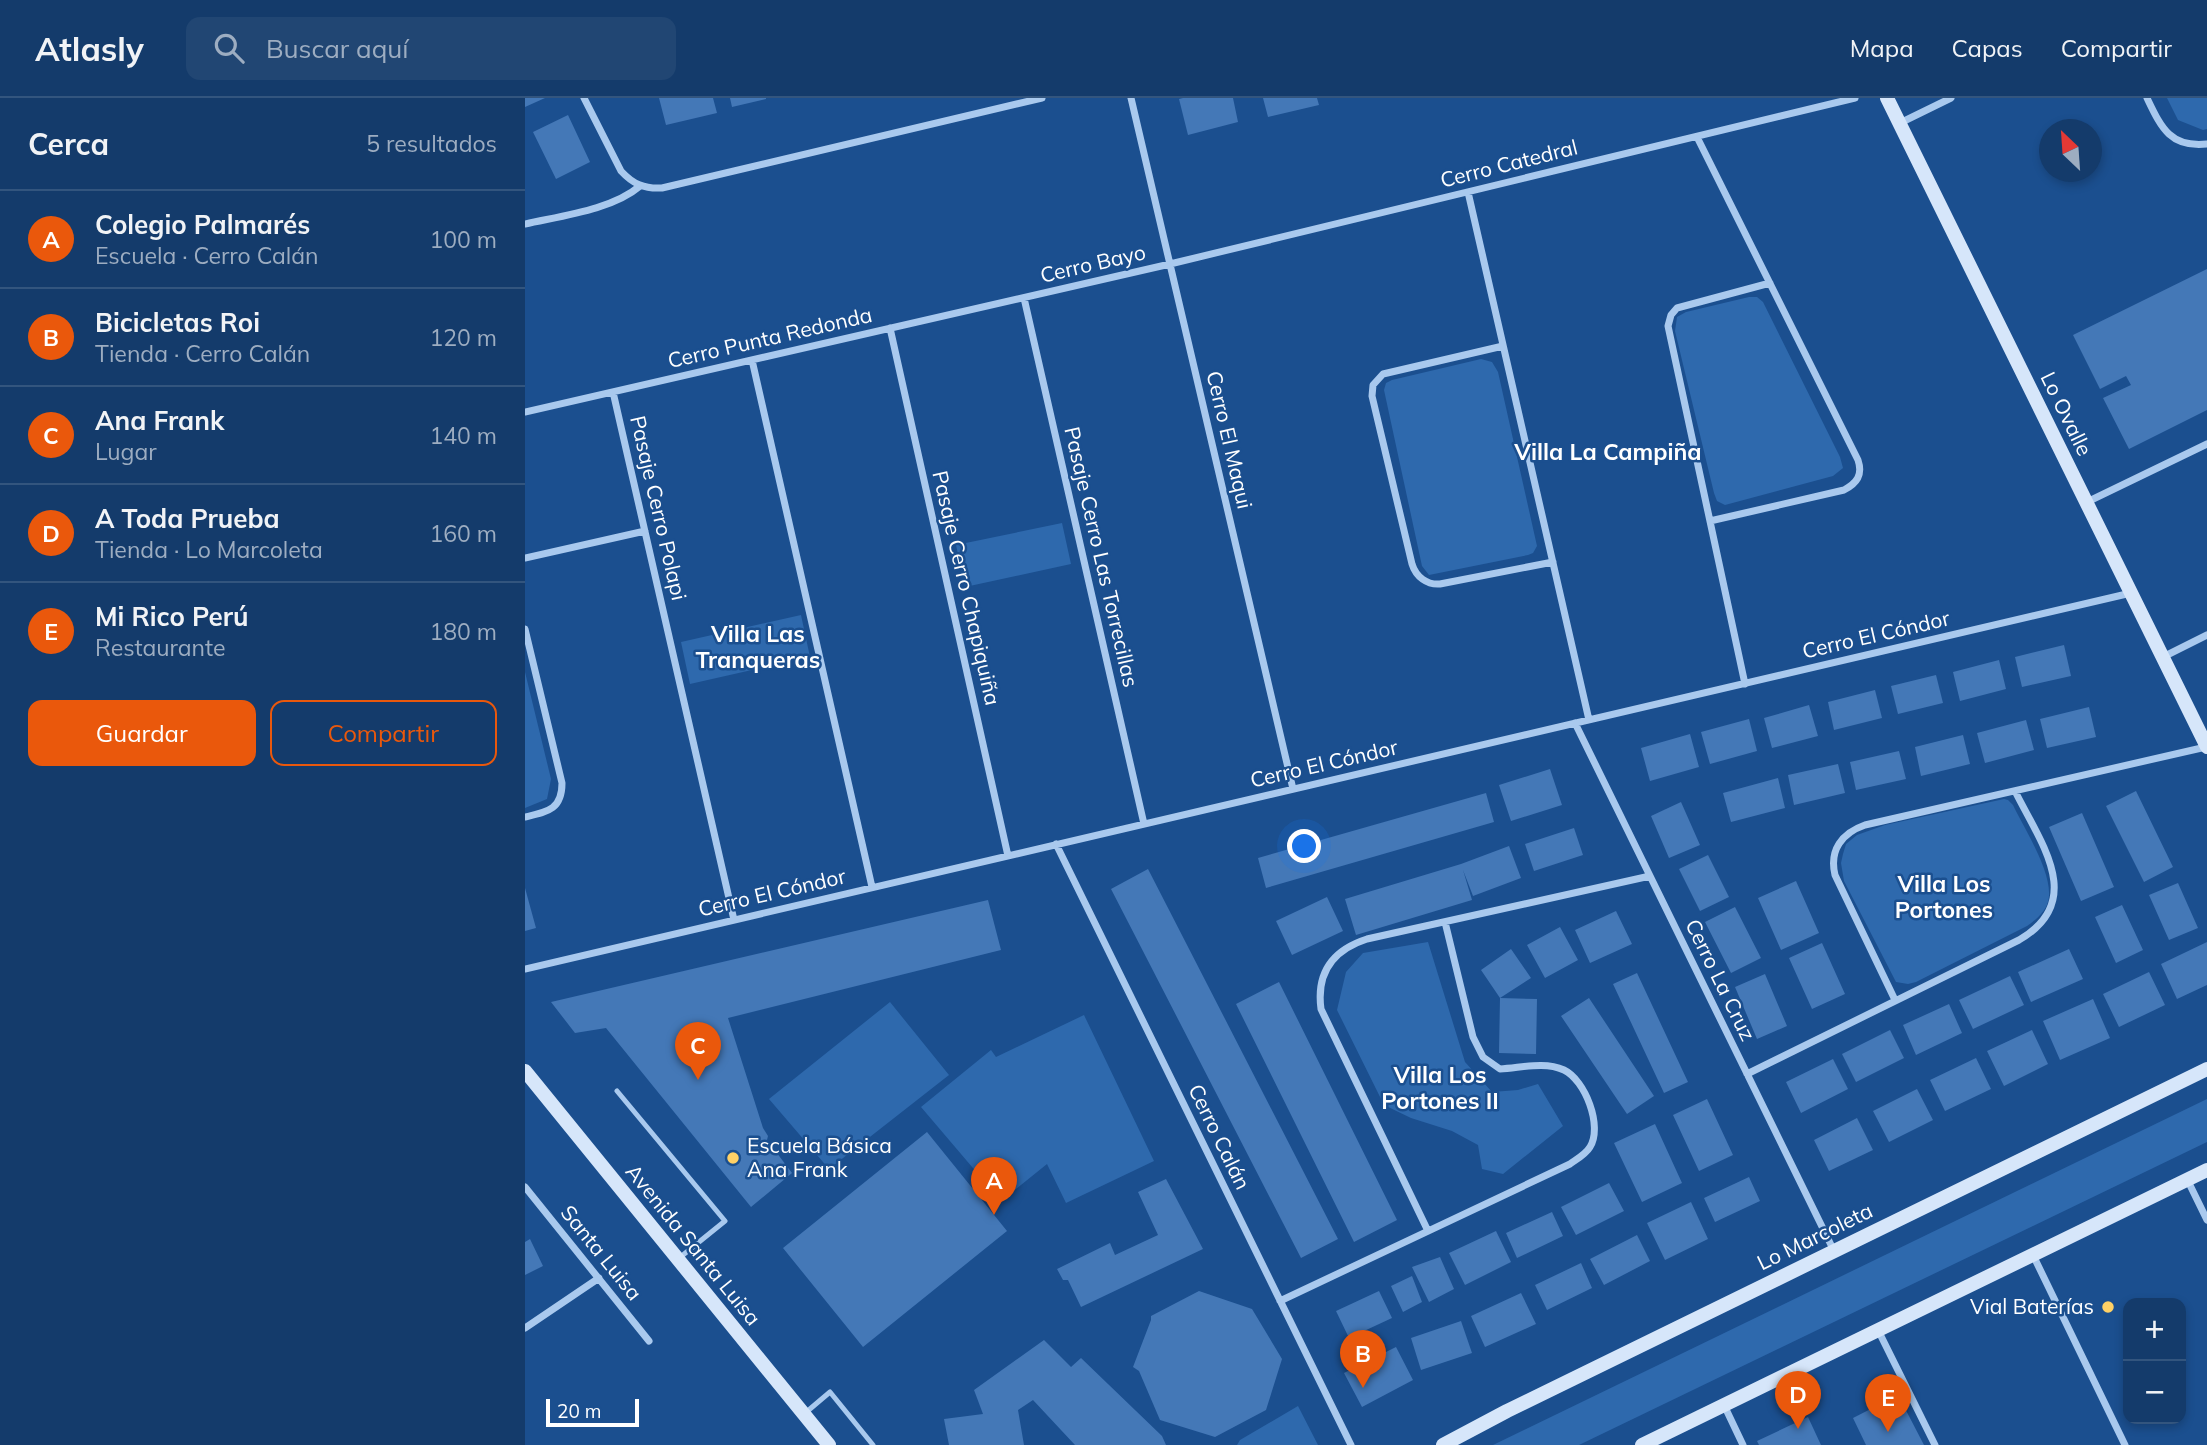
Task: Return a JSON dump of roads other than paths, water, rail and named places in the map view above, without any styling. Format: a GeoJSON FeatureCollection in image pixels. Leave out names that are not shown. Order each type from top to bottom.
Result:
{"type":"FeatureCollection","features":[{"type":"Feature","properties":{"kind":"main road","name":"Lo Ovalle"},"geometry":{"type":"LineString","coordinates":[[1892,99],[1900,123],[2207,747]]}},
{"type":"Feature","properties":{"kind":"main road","name":"Lo Marcoleta"},"geometry":{"type":"LineString","coordinates":[[1443,1445],[1507,1411],[2207,1069]]}},
{"type":"Feature","properties":{"kind":"main road","name":"Avenida Santa Luisa"},"geometry":{"type":"LineString","coordinates":[[525,1071],[829,1445]]}},
{"type":"Feature","properties":{"kind":"main road"},"geometry":{"type":"LineString","coordinates":[[1642,1445],[2207,1170]]}},
{"type":"Feature","properties":{"kind":"street"},"geometry":{"type":"LineString","coordinates":[[584,98],[621,172],[629,180],[650,188],[662,188],[1042,98]]}},
{"type":"Feature","properties":{"kind":"street","name":"Cerro El Maqui"},"geometry":{"type":"LineString","coordinates":[[1131,98],[1293,789]]}},
{"type":"Feature","properties":{"kind":"street","name":"Cerro Catedral"},"geometry":{"type":"LineString","coordinates":[[1170,264],[1855,98]]}},
{"type":"Feature","properties":{"kind":"street"},"geometry":{"type":"LineString","coordinates":[[1900,123],[1951,98]]}},
{"type":"Feature","properties":{"kind":"street"},"geometry":{"type":"LineString","coordinates":[[2147,98],[2164,130],[2173,137],[2183,143],[2207,144]]}},
{"type":"Feature","properties":{"kind":"street"},"geometry":{"type":"LineString","coordinates":[[1697,136],[1858,460],[1860,473],[1855,483],[1844,490],[1710,521]]}},
{"type":"Feature","properties":{"kind":"street"},"geometry":{"type":"LineString","coordinates":[[525,224],[607,204],[632,193],[640,186]]}},
{"type":"Feature","properties":{"kind":"street"},"geometry":{"type":"LineString","coordinates":[[1468,192],[1589,720]]}},
{"type":"Feature","properties":{"kind":"street","name":"Cerro Bayo"},"geometry":{"type":"LineString","coordinates":[[1024,298],[1170,264]]}},
{"type":"Feature","properties":{"kind":"street"},"geometry":{"type":"LineString","coordinates":[[1745,684],[1668,320],[1678,308],[1770,283]]}},
{"type":"Feature","properties":{"kind":"street","name":"Cerro Punta Redonda"},"geometry":{"type":"LineString","coordinates":[[525,412],[1024,298]]}},
{"type":"Feature","properties":{"kind":"street","name":"Pasaje Cerro Las Torrecillas"},"geometry":{"type":"LineString","coordinates":[[1024,298],[1144,824]]}},
{"type":"Feature","properties":{"kind":"street","name":"Pasaje Cerro Chapiquiña"},"geometry":{"type":"LineString","coordinates":[[890,328],[1008,856]]}},
{"type":"Feature","properties":{"kind":"street"},"geometry":{"type":"LineString","coordinates":[[1503,346],[1383,374],[1373,385],[1372,396],[1412,564],[1419,576],[1428,582],[1440,584],[1553,562]]}},
{"type":"Feature","properties":{"kind":"street"},"geometry":{"type":"LineString","coordinates":[[752,360],[872,887]]}},
{"type":"Feature","properties":{"kind":"street","name":"Pasaje Cerro Polapi"},"geometry":{"type":"LineString","coordinates":[[613,392],[734,920]]}},
{"type":"Feature","properties":{"kind":"street"},"geometry":{"type":"LineString","coordinates":[[2086,502],[2207,444]]}},
{"type":"Feature","properties":{"kind":"street"},"geometry":{"type":"LineString","coordinates":[[525,558],[645,531]]}},
{"type":"Feature","properties":{"kind":"street","name":"Cerro El Cóndor"},"geometry":{"type":"LineString","coordinates":[[525,968],[2131,593]]}},
{"type":"Feature","properties":{"kind":"street"},"geometry":{"type":"LineString","coordinates":[[525,629],[562,783],[559,802],[552,809],[525,817]]}},
{"type":"Feature","properties":{"kind":"street"},"geometry":{"type":"LineString","coordinates":[[2162,657],[2207,635]]}},
{"type":"Feature","properties":{"kind":"street","name":"Cerro La Cruz"},"geometry":{"type":"LineString","coordinates":[[1575,723],[1834,1251]]}},
{"type":"Feature","properties":{"kind":"street"},"geometry":{"type":"LineString","coordinates":[[1895,1000],[1835,875],[1833,860],[1839,842],[1853,829],[2207,747]]}},
{"type":"Feature","properties":{"kind":"street"},"geometry":{"type":"LineString","coordinates":[[1747,1074],[2019,940],[2038,927],[2046,918],[2055,897],[2055,877],[2015,791]]}},
{"type":"Feature","properties":{"kind":"street","name":"Cerro Calán"},"geometry":{"type":"LineString","coordinates":[[1056,844],[1351,1445]]}},
{"type":"Feature","properties":{"kind":"street"},"geometry":{"type":"LineString","coordinates":[[1428,1231],[1324,1016],[1320,994],[1332,960],[1344,948],[1367,939],[1650,876]]}},
{"type":"Feature","properties":{"kind":"street"},"geometry":{"type":"LineString","coordinates":[[1280,1301],[1570,1164],[1590,1147],[1594,1124],[1580,1083],[1571,1074],[1551,1066],[1500,1069],[1483,1057],[1473,1037],[1445,922]]}},
{"type":"Feature","properties":{"kind":"street"},"geometry":{"type":"LineString","coordinates":[[2187,1179],[2207,1220]]}},
{"type":"Feature","properties":{"kind":"street","name":"Santa Luisa"},"geometry":{"type":"LineString","coordinates":[[525,1187],[649,1341]]}},
{"type":"Feature","properties":{"kind":"street"},"geometry":{"type":"LineString","coordinates":[[2033,1255],[2125,1445]]}},
{"type":"Feature","properties":{"kind":"street"},"geometry":{"type":"LineString","coordinates":[[525,1328],[599,1279]]}},
{"type":"Feature","properties":{"kind":"street"},"geometry":{"type":"LineString","coordinates":[[1878,1330],[1935,1445]]}},
{"type":"Feature","properties":{"kind":"street"},"geometry":{"type":"LineString","coordinates":[[1724,1405],[1743,1445]]}},
{"type":"Feature","properties":{"kind":"lane"},"geometry":{"type":"LineString","coordinates":[[617,1091],[725,1221],[678,1259]]}},
{"type":"Feature","properties":{"kind":"lane"},"geometry":{"type":"LineString","coordinates":[[804,1414],[830,1392],[873,1445]]}},
{"type":"Feature","properties":{"kind":"place","name":"Ana Frank"},"geometry":{"type":"Point","coordinates":[698,1080]}},
{"type":"Feature","properties":{"kind":"place","name":"Escuela Básica Ana Frank"},"geometry":{"type":"Point","coordinates":[733,1158]}},
{"type":"Feature","properties":{"kind":"place","name":"Colegio Palmarés"},"geometry":{"type":"Point","coordinates":[994,1215]}},
{"type":"Feature","properties":{"kind":"place","name":"Vial Baterías"},"geometry":{"type":"Point","coordinates":[2108,1307]}},
{"type":"Feature","properties":{"kind":"place","name":"Bicicletas Roi"},"geometry":{"type":"Point","coordinates":[1363,1388]}},
{"type":"Feature","properties":{"kind":"place","name":"A Toda Prueba"},"geometry":{"type":"Point","coordinates":[1798,1429]}},
{"type":"Feature","properties":{"kind":"place","name":"Mi Rico Perú"},"geometry":{"type":"Point","coordinates":[1888,1432]}},
{"type":"Feature","properties":{"kind":"district","name":"Villa La Campiña"},"geometry":{"type":"Point","coordinates":[1608,452]}},
{"type":"Feature","properties":{"kind":"district","name":"Villa Las Tranqueras"},"geometry":{"type":"Point","coordinates":[758,647]}},
{"type":"Feature","properties":{"kind":"district","name":"Villa Los Portones"},"geometry":{"type":"Point","coordinates":[1944,897]}},
{"type":"Feature","properties":{"kind":"district","name":"Villa Los Portones II"},"geometry":{"type":"Point","coordinates":[1440,1088]}}]}
